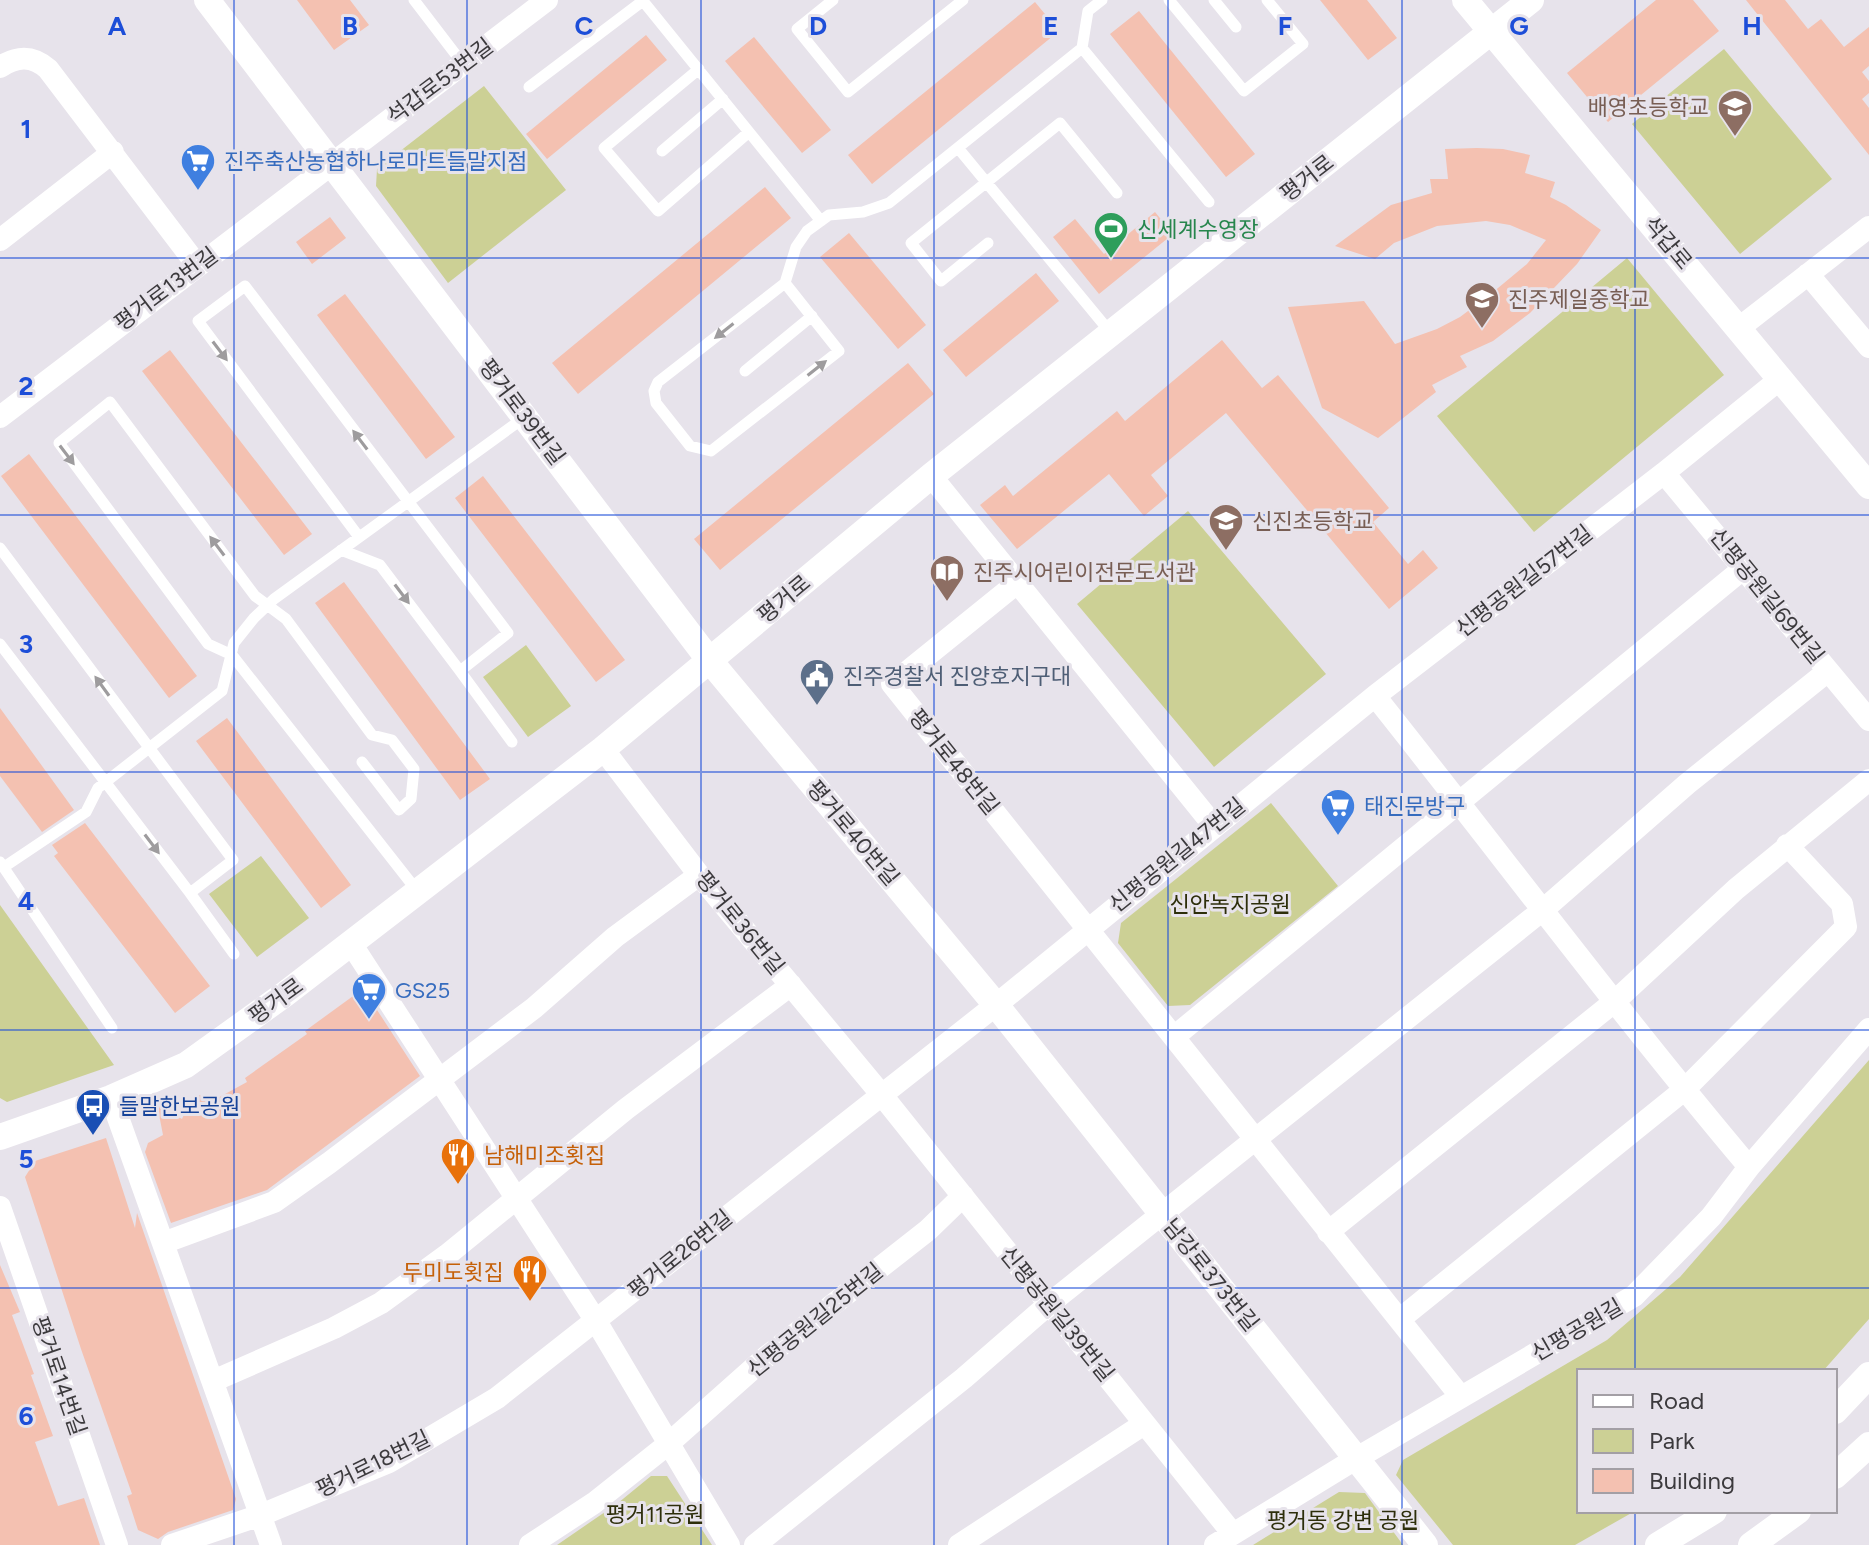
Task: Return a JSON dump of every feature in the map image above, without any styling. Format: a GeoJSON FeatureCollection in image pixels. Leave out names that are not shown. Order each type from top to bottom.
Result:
{"type":"FeatureCollection","features":[{"type":"Feature","properties":{"kind":"street","name":"평거로39번길"},"geometry":{"type":"LineString","coordinates":[[207,0],[710,661]]}},
{"type":"Feature","properties":{"kind":"street","name":"석갑로53번길"},"geometry":{"type":"LineString","coordinates":[[333,163],[547,0]]}},
{"type":"Feature","properties":{"kind":"street","name":"석갑로"},"geometry":{"type":"LineString","coordinates":[[1465,0],[1869,486]]}},
{"type":"Feature","properties":{"kind":"street","name":"평거로"},"geometry":{"type":"LineString","coordinates":[[0,1137],[111,1098],[186,1065],[352,945],[603,749],[931,476],[1531,0]]}},
{"type":"Feature","properties":{"kind":"street"},"geometry":{"type":"LineString","coordinates":[[0,67],[21,58],[31,59],[48,69],[197,265]]}},
{"type":"Feature","properties":{"kind":"street"},"geometry":{"type":"LineString","coordinates":[[0,240],[113,152]]}},
{"type":"Feature","properties":{"kind":"street","name":"평거로13번길"},"geometry":{"type":"LineString","coordinates":[[0,417],[333,163]]}},
{"type":"Feature","properties":{"kind":"street"},"geometry":{"type":"LineString","coordinates":[[1739,328],[1869,227]]}},
{"type":"Feature","properties":{"kind":"street"},"geometry":{"type":"LineString","coordinates":[[1808,274],[1869,347]]}},
{"type":"Feature","properties":{"kind":"street","name":"신평공원길57번길"},"geometry":{"type":"LineString","coordinates":[[1375,696],[1664,473],[1780,379]]}},
{"type":"Feature","properties":{"kind":"street","name":"신평공원길69번길"},"geometry":{"type":"LineString","coordinates":[[1664,473],[1869,720]]}},
{"type":"Feature","properties":{"kind":"street"},"geometry":{"type":"LineString","coordinates":[[931,476],[1214,826]]}},
{"type":"Feature","properties":{"kind":"street"},"geometry":{"type":"LineString","coordinates":[[1175,1036],[1744,568]]}},
{"type":"Feature","properties":{"kind":"street","name":"평거로48번길"},"geometry":{"type":"LineString","coordinates":[[1017,583],[892,684],[1088,927]]}},
{"type":"Feature","properties":{"kind":"street","name":"평거로40번길"},"geometry":{"type":"LineString","coordinates":[[710,661],[996,1005]]}},
{"type":"Feature","properties":{"kind":"street"},"geometry":{"type":"LineString","coordinates":[[755,1545],[964,1378],[1049,1304],[1544,909],[1687,784],[1828,671]]}},
{"type":"Feature","properties":{"kind":"street"},"geometry":{"type":"LineString","coordinates":[[1375,696],[1614,1002],[1749,1167]]}},
{"type":"Feature","properties":{"kind":"street","name":"신평공원길47번길"},"geometry":{"type":"LineString","coordinates":[[1375,696],[1088,927],[1461,1397]]}},
{"type":"Feature","properties":{"kind":"street","name":"평거로36번길"},"geometry":{"type":"LineString","coordinates":[[603,749],[699,875],[881,1094]]}},
{"type":"Feature","properties":{"kind":"street"},"geometry":{"type":"LineString","coordinates":[[1328,1232],[1614,1002],[1787,845],[1869,780]]}},
{"type":"Feature","properties":{"kind":"street"},"geometry":{"type":"LineString","coordinates":[[1400,1319],[1684,1090],[1846,927],[1842,904],[1787,845]]}},
{"type":"Feature","properties":{"kind":"street"},"geometry":{"type":"LineString","coordinates":[[163,1243],[274,1202],[534,1008],[615,937],[699,875]]}},
{"type":"Feature","properties":{"kind":"street","name":"평거로26번길"},"geometry":{"type":"LineString","coordinates":[[596,1321],[996,1005],[1088,927]]}},
{"type":"Feature","properties":{"kind":"street"},"geometry":{"type":"LineString","coordinates":[[352,945],[596,1321],[729,1545]]}},
{"type":"Feature","properties":{"kind":"street"},"geometry":{"type":"LineString","coordinates":[[213,1381],[334,1328],[381,1303],[447,1255],[626,1109],[791,985]]}},
{"type":"Feature","properties":{"kind":"street","name":"남강로373번길"},"geometry":{"type":"LineString","coordinates":[[996,1005],[1425,1545]]}},
{"type":"Feature","properties":{"kind":"street","name":"신평공원길"},"geometry":{"type":"LineString","coordinates":[[1224,1540],[1357,1458],[1634,1296],[1711,1217],[1749,1167],[1869,1029]]}},
{"type":"Feature","properties":{"kind":"street","name":"신평공원길39번길"},"geometry":{"type":"LineString","coordinates":[[881,1094],[1144,1424],[1224,1540]]}},
{"type":"Feature","properties":{"kind":"street"},"geometry":{"type":"LineString","coordinates":[[111,1098],[271,1545]]}},
{"type":"Feature","properties":{"kind":"street","name":"신평공원길25번길"},"geometry":{"type":"LineString","coordinates":[[530,1545],[594,1503],[667,1445],[766,1357],[928,1230],[963,1196]]}},
{"type":"Feature","properties":{"kind":"street","name":"평거로14번길"},"geometry":{"type":"LineString","coordinates":[[0,1207],[117,1545]]}},
{"type":"Feature","properties":{"kind":"street","name":"평거로18번길"},"geometry":{"type":"LineString","coordinates":[[172,1545],[261,1515],[389,1462],[497,1398],[596,1321]]}},
{"type":"Feature","properties":{"kind":"street"},"geometry":{"type":"LineString","coordinates":[[1837,1409],[1869,1375]]}},
{"type":"Feature","properties":{"kind":"street"},"geometry":{"type":"LineString","coordinates":[[959,1545],[1144,1424]]}},
{"type":"Feature","properties":{"kind":"street"},"geometry":{"type":"LineString","coordinates":[[1837,1474],[1869,1445]]}},
{"type":"Feature","properties":{"kind":"street"},"geometry":{"type":"LineString","coordinates":[[1658,1545],[1711,1513]]}},
{"type":"Feature","properties":{"kind":"street"},"geometry":{"type":"LineString","coordinates":[[1751,1545],[1795,1513]]}},
{"type":"Feature","properties":{"kind":"lane"},"geometry":{"type":"LineString","coordinates":[[414,0],[463,64]]}},
{"type":"Feature","properties":{"kind":"lane"},"geometry":{"type":"LineString","coordinates":[[529,87],[643,0],[821,221]]}},
{"type":"Feature","properties":{"kind":"lane"},"geometry":{"type":"LineString","coordinates":[[833,0],[797,29],[848,92],[963,0]]}},
{"type":"Feature","properties":{"kind":"lane"},"geometry":{"type":"LineString","coordinates":[[1169,0],[1244,91],[1303,44],[1267,0]]}},
{"type":"Feature","properties":{"kind":"lane"},"geometry":{"type":"LineString","coordinates":[[1214,0],[1236,27]]}},
{"type":"Feature","properties":{"kind":"lane"},"geometry":{"type":"LineString","coordinates":[[785,283],[839,351],[711,451],[690,446],[656,403],[654,391],[658,382],[785,283],[796,247],[807,231],[829,215],[863,212],[889,203],[1082,48],[1088,11],[1097,1]]}},
{"type":"Feature","properties":{"kind":"lane"},"geometry":{"type":"LineString","coordinates":[[1082,48],[1209,202]]}},
{"type":"Feature","properties":{"kind":"lane"},"geometry":{"type":"LineString","coordinates":[[699,69],[604,148],[658,211],[749,132]]}},
{"type":"Feature","properties":{"kind":"lane"},"geometry":{"type":"LineString","coordinates":[[662,151],[723,99]]}},
{"type":"Feature","properties":{"kind":"lane"},"geometry":{"type":"LineString","coordinates":[[988,243],[941,281],[911,243],[1060,123],[1117,193]]}},
{"type":"Feature","properties":{"kind":"lane"},"geometry":{"type":"LineString","coordinates":[[958,148],[1110,333]]}},
{"type":"Feature","properties":{"kind":"lane"},"geometry":{"type":"LineString","coordinates":[[359,537],[198,321],[245,286],[508,633],[460,671]]}},
{"type":"Feature","properties":{"kind":"lane"},"geometry":{"type":"LineString","coordinates":[[745,371],[812,316]]}},
{"type":"Feature","properties":{"kind":"lane"},"geometry":{"type":"LineString","coordinates":[[362,762],[399,810],[411,799],[414,769],[392,740],[372,735],[286,619],[255,596],[110,402],[59,443],[208,644],[232,655],[418,893]]}},
{"type":"Feature","properties":{"kind":"lane"},"geometry":{"type":"LineString","coordinates":[[112,1028],[2,864],[86,812],[98,788],[222,691],[234,643],[267,605],[525,416]]}},
{"type":"Feature","properties":{"kind":"lane"},"geometry":{"type":"LineString","coordinates":[[341,550],[380,565],[512,742]]}},
{"type":"Feature","properties":{"kind":"lane"},"geometry":{"type":"LineString","coordinates":[[2,556],[233,860],[190,893]]}},
{"type":"Feature","properties":{"kind":"lane"},"geometry":{"type":"LineString","coordinates":[[0,644],[234,954]]}},
{"type":"Feature","properties":{"kind":"green space"},"geometry":{"type":"Polygon","coordinates":[[[1724,49],[1832,179],[1740,254],[1632,124],[1724,49]]]}},
{"type":"Feature","properties":{"kind":"green space"},"geometry":{"type":"Polygon","coordinates":[[[484,86],[566,190],[448,283],[376,186],[377,169],[484,86]]]}},
{"type":"Feature","properties":{"kind":"green space"},"geometry":{"type":"Polygon","coordinates":[[[1627,258],[1724,375],[1534,532],[1437,416],[1627,258]]]}},
{"type":"Feature","properties":{"kind":"green space"},"geometry":{"type":"Polygon","coordinates":[[[1188,511],[1326,674],[1214,767],[1077,604],[1188,511]]]}},
{"type":"Feature","properties":{"kind":"green space"},"geometry":{"type":"Polygon","coordinates":[[[526,645],[571,706],[528,737],[483,677],[526,645]]]}},
{"type":"Feature","properties":{"kind":"green space","name":"신안녹지공원"},"geometry":{"type":"Polygon","coordinates":[[[1271,803],[1338,886],[1190,1005],[1168,1006],[1118,943],[1121,923],[1271,803]]]}},
{"type":"Feature","properties":{"kind":"green space"},"geometry":{"type":"Polygon","coordinates":[[[261,856],[309,918],[257,957],[209,894],[261,856]]]}},
{"type":"Feature","properties":{"kind":"green space"},"geometry":{"type":"Polygon","coordinates":[[[0,905],[114,1065],[7,1102],[0,1098],[0,905]]]}},
{"type":"Feature","properties":{"kind":"green space","name":"평거동 강변 공원"},"geometry":{"type":"Polygon","coordinates":[[[1869,1060],[1869,1319],[1825,1369],[1577,1369],[1577,1513],[1631,1513],[1575,1545],[1453,1545],[1396,1475],[1403,1460],[1607,1340],[1680,1277],[1869,1060]]]}},
{"type":"Feature","properties":{"kind":"green space","name":"평거11공원"},"geometry":{"type":"Polygon","coordinates":[[[651,1476],[667,1476],[712,1545],[557,1545],[618,1503],[651,1476]]]}},
{"type":"Feature","properties":{"kind":"green space","name":"평거동 강변 공원"},"geometry":{"type":"Polygon","coordinates":[[[1339,1492],[1365,1493],[1403,1545],[1253,1545],[1339,1492]]]}},
{"type":"Feature","properties":{"kind":"building"},"geometry":{"type":"Polygon","coordinates":[[[297,0],[350,0],[369,25],[334,50],[297,0]]]}},
{"type":"Feature","properties":{"kind":"building"},"geometry":{"type":"Polygon","coordinates":[[[1320,0],[1367,0],[1397,38],[1368,60],[1320,0]]]}},
{"type":"Feature","properties":{"kind":"building"},"geometry":{"type":"Polygon","coordinates":[[[1656,0],[1693,0],[1719,31],[1608,122],[1567,73],[1656,0]]]}},
{"type":"Feature","properties":{"kind":"building"},"geometry":{"type":"Polygon","coordinates":[[[1746,0],[1785,0],[1808,29],[1821,19],[1844,47],[1869,27],[1869,66],[1862,72],[1869,81],[1869,93],[1862,99],[1869,108],[1869,155],[1746,0]]]}},
{"type":"Feature","properties":{"kind":"building"},"geometry":{"type":"Polygon","coordinates":[[[1035,2],[1059,31],[872,184],[848,155],[1035,2]]]}},
{"type":"Feature","properties":{"kind":"building"},"geometry":{"type":"Polygon","coordinates":[[[1139,11],[1255,154],[1226,177],[1110,34],[1139,11]]]}},
{"type":"Feature","properties":{"kind":"building"},"geometry":{"type":"Polygon","coordinates":[[[646,35],[667,60],[547,159],[526,134],[646,35]]]}},
{"type":"Feature","properties":{"kind":"building"},"geometry":{"type":"Polygon","coordinates":[[[754,37],[831,130],[802,153],[725,61],[754,37]]]}},
{"type":"Feature","properties":{"kind":"building"},"geometry":{"type":"Polygon","coordinates":[[[1445,149],[1503,149],[1530,155],[1525,173],[1555,182],[1550,197],[1601,230],[1577,264],[1530,313],[1493,341],[1460,356],[1467,367],[1432,385],[1436,392],[1378,438],[1322,408],[1288,307],[1364,301],[1395,344],[1460,317],[1527,264],[1546,240],[1510,225],[1486,221],[1437,226],[1394,243],[1375,259],[1335,246],[1391,205],[1432,193],[1430,179],[1448,179],[1445,149]]]}},
{"type":"Feature","properties":{"kind":"building"},"geometry":{"type":"Polygon","coordinates":[[[765,187],[791,218],[578,394],[552,363],[765,187]]]}},
{"type":"Feature","properties":{"kind":"building"},"geometry":{"type":"Polygon","coordinates":[[[1155,212],[1173,234],[1099,294],[1053,237],[1075,219],[1104,254],[1155,212]]]}},
{"type":"Feature","properties":{"kind":"building"},"geometry":{"type":"Polygon","coordinates":[[[330,217],[346,238],[312,264],[296,242],[330,217]]]}},
{"type":"Feature","properties":{"kind":"building"},"geometry":{"type":"Polygon","coordinates":[[[849,233],[926,325],[898,349],[820,257],[849,233]]]}},
{"type":"Feature","properties":{"kind":"building"},"geometry":{"type":"Polygon","coordinates":[[[1036,273],[1059,301],[966,377],[943,350],[1036,273]]]}},
{"type":"Feature","properties":{"kind":"building"},"geometry":{"type":"Polygon","coordinates":[[[345,294],[455,437],[426,459],[317,315],[345,294]]]}},
{"type":"Feature","properties":{"kind":"building"},"geometry":{"type":"Polygon","coordinates":[[[1222,340],[1262,388],[1278,375],[1389,508],[1373,522],[1408,564],[1423,550],[1438,568],[1389,609],[1226,413],[1151,475],[1168,496],[1144,516],[1109,474],[1017,549],[980,505],[1005,485],[1013,496],[1117,411],[1125,421],[1222,340]]]}},
{"type":"Feature","properties":{"kind":"building"},"geometry":{"type":"Polygon","coordinates":[[[170,350],[312,534],[284,555],[142,371],[170,350]]]}},
{"type":"Feature","properties":{"kind":"building"},"geometry":{"type":"Polygon","coordinates":[[[908,363],[934,394],[720,570],[694,539],[908,363]]]}},
{"type":"Feature","properties":{"kind":"building"},"geometry":{"type":"Polygon","coordinates":[[[29,454],[197,676],[169,698],[1,476],[29,454]]]}},
{"type":"Feature","properties":{"kind":"building"},"geometry":{"type":"Polygon","coordinates":[[[483,476],[625,660],[596,682],[455,498],[483,476]]]}},
{"type":"Feature","properties":{"kind":"building"},"geometry":{"type":"Polygon","coordinates":[[[344,582],[490,779],[460,800],[315,603],[344,582]]]}},
{"type":"Feature","properties":{"kind":"building"},"geometry":{"type":"Polygon","coordinates":[[[0,708],[74,810],[42,832],[0,776],[0,708]]]}},
{"type":"Feature","properties":{"kind":"building"},"geometry":{"type":"Polygon","coordinates":[[[227,718],[351,885],[321,908],[196,741],[227,718]]]}},
{"type":"Feature","properties":{"kind":"building"},"geometry":{"type":"Polygon","coordinates":[[[85,823],[210,986],[175,1013],[54,856],[58,853],[52,845],[85,823]]]}},
{"type":"Feature","properties":{"kind":"building"},"geometry":{"type":"Polygon","coordinates":[[[360,991],[366,993],[420,1076],[267,1190],[171,1223],[145,1152],[148,1143],[163,1135],[157,1104],[182,1119],[191,1098],[199,1095],[216,1099],[247,1082],[245,1078],[360,991]]]}},
{"type":"Feature","properties":{"kind":"building"},"geometry":{"type":"Polygon","coordinates":[[[106,1138],[135,1228],[137,1213],[236,1499],[233,1510],[168,1532],[158,1539],[138,1530],[127,1496],[132,1494],[25,1177],[35,1161],[106,1138]]]}},
{"type":"Feature","properties":{"kind":"building"},"geometry":{"type":"Polygon","coordinates":[[[0,1265],[20,1312],[12,1315],[53,1436],[35,1442],[58,1506],[84,1498],[100,1545],[0,1545],[0,1265]]]}},
{"type":"Feature","properties":{"kind":"place","name":"배영초등학교"},"geometry":{"type":"Point","coordinates":[1735,138]}},
{"type":"Feature","properties":{"kind":"place","name":"진주축산농협하나로마트들말지점"},"geometry":{"type":"Point","coordinates":[198,192]}},
{"type":"Feature","properties":{"kind":"place","name":"신세계수영장"},"geometry":{"type":"Point","coordinates":[1111,260]}},
{"type":"Feature","properties":{"kind":"place","name":"진주제일중학교"},"geometry":{"type":"Point","coordinates":[1482,330]}},
{"type":"Feature","properties":{"kind":"place","name":"신진초등학교"},"geometry":{"type":"Point","coordinates":[1226,552]}},
{"type":"Feature","properties":{"kind":"place","name":"진주시어린이전문도서관"},"geometry":{"type":"Point","coordinates":[947,603]}},
{"type":"Feature","properties":{"kind":"place","name":"진주경찰서 진양호지구대"},"geometry":{"type":"Point","coordinates":[817,707]}},
{"type":"Feature","properties":{"kind":"place","name":"태진문방구"},"geometry":{"type":"Point","coordinates":[1338,837]}},
{"type":"Feature","properties":{"kind":"place","name":"GS25"},"geometry":{"type":"Point","coordinates":[369,1021]}},
{"type":"Feature","properties":{"kind":"place","name":"들말한보공원"},"geometry":{"type":"Point","coordinates":[93,1137]}},
{"type":"Feature","properties":{"kind":"place","name":"남해미조횟집"},"geometry":{"type":"Point","coordinates":[458,1186]}},
{"type":"Feature","properties":{"kind":"place","name":"두미도횟집"},"geometry":{"type":"Point","coordinates":[530,1303]}}]}
